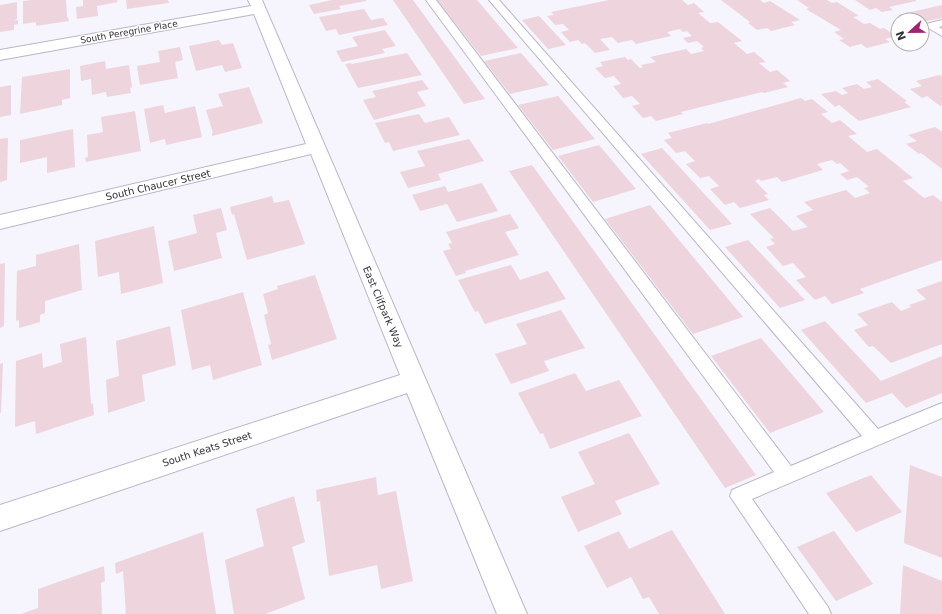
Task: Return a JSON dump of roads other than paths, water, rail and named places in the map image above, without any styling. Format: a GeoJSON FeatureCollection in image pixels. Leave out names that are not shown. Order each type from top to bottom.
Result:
{"type":"FeatureCollection","features":[{"type":"Feature","properties":{"kind":"street","name":"South Peregrine Place"},"geometry":{"type":"LineString","coordinates":[[0,56],[257,4]]}},
{"type":"Feature","properties":{"kind":"street","name":"East Clifpark Way"},"geometry":{"type":"LineString","coordinates":[[257,4],[512,614]]}},
{"type":"Feature","properties":{"kind":"street","name":"South Chaucer Street"},"geometry":{"type":"LineString","coordinates":[[0,222],[316,147]]}},
{"type":"Feature","properties":{"kind":"street","name":"South Keats Street"},"geometry":{"type":"LineString","coordinates":[[0,518],[414,381]]}},
{"type":"Feature","properties":{"kind":"lane"},"geometry":{"type":"LineString","coordinates":[[432,0],[787,475]]}},
{"type":"Feature","properties":{"kind":"lane"},"geometry":{"type":"LineString","coordinates":[[494,0],[876,438]]}},
{"type":"Feature","properties":{"kind":"lane"},"geometry":{"type":"LineString","coordinates":[[942,23],[930,26],[942,33]]}},
{"type":"Feature","properties":{"kind":"lane"},"geometry":{"type":"LineString","coordinates":[[821,614],[739,496],[942,410]]}}]}
